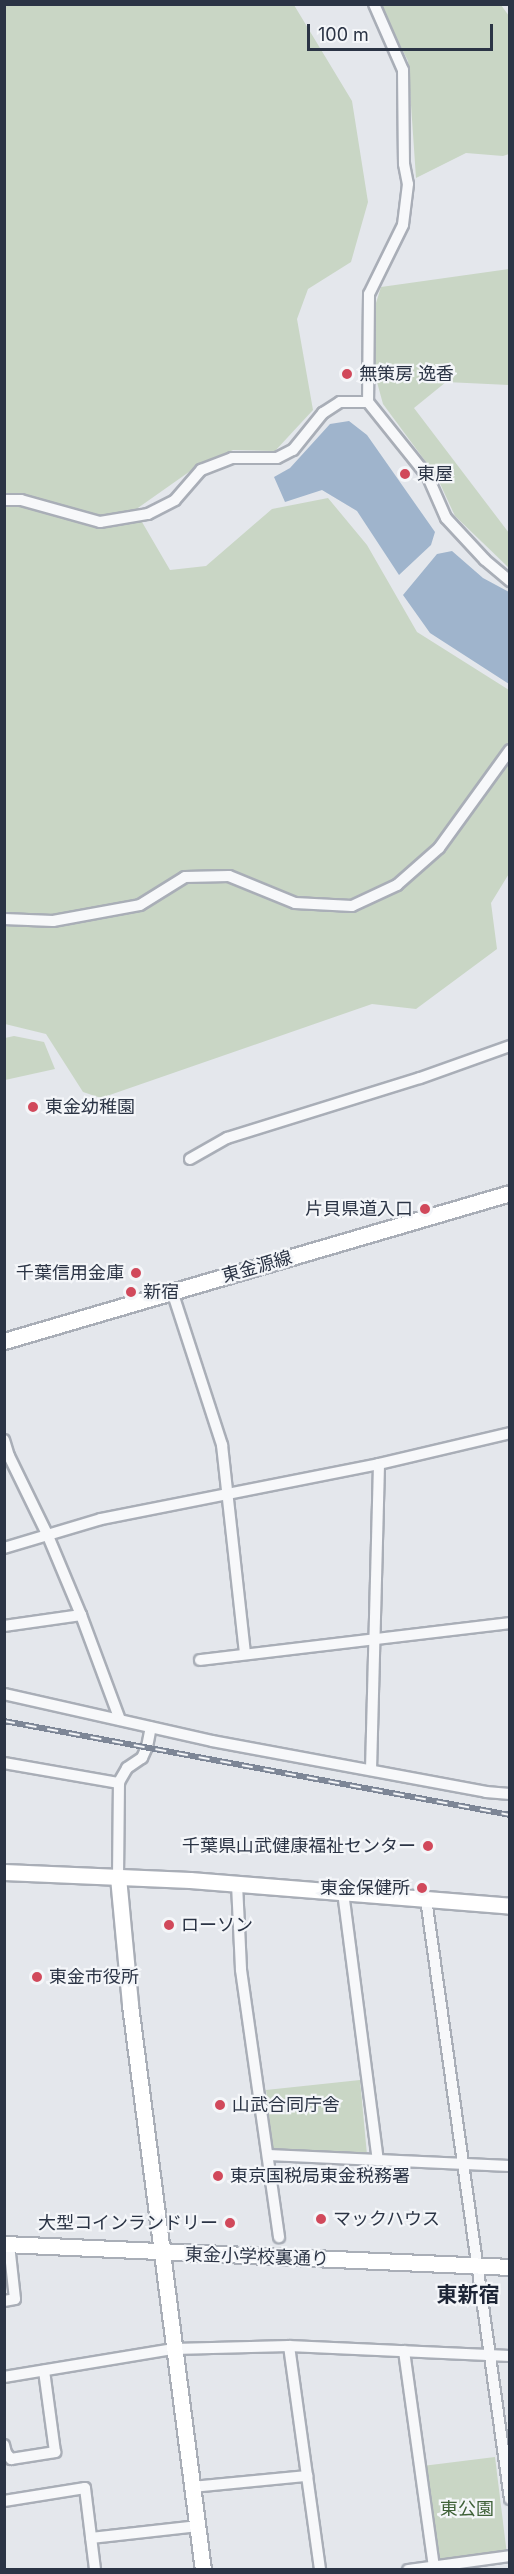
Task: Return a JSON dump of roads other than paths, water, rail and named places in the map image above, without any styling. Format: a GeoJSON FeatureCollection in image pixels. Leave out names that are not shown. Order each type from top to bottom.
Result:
{"type":"FeatureCollection","features":[{"type":"Feature","properties":{"kind":"street"},"geometry":{"type":"LineString","coordinates":[[374,4],[403,70],[404,164],[408,184],[403,225],[369,294],[368,402],[428,477],[446,518],[485,560],[510,581]]}},
{"type":"Feature","properties":{"kind":"street"},"geometry":{"type":"LineString","coordinates":[[4,500],[21,500],[100,522],[148,514],[175,500],[201,470],[232,458],[277,458],[293,450],[323,413],[340,402],[368,402]]}},
{"type":"Feature","properties":{"kind":"street"},"geometry":{"type":"LineString","coordinates":[[4,918],[53,921],[86,917],[140,905],[185,877],[229,876],[295,903],[352,906],[397,885],[439,848],[510,750]]}},
{"type":"Feature","properties":{"kind":"street"},"geometry":{"type":"LineString","coordinates":[[190,1159],[227,1138],[420,1078],[510,1046]]}},
{"type":"Feature","properties":{"kind":"street","name":"東金源線"},"geometry":{"type":"LineString","coordinates":[[4,1341],[510,1193]]}},
{"type":"Feature","properties":{"kind":"street"},"geometry":{"type":"LineString","coordinates":[[172,1291],[222,1445],[245,1654]]}},
{"type":"Feature","properties":{"kind":"street"},"geometry":{"type":"LineString","coordinates":[[4,1548],[101,1519],[379,1464],[510,1434]]}},
{"type":"Feature","properties":{"kind":"street"},"geometry":{"type":"LineString","coordinates":[[4,1440],[9,1456],[48,1536],[81,1615],[120,1720]]}},
{"type":"Feature","properties":{"kind":"street"},"geometry":{"type":"LineString","coordinates":[[371,1770],[379,1464]]}},
{"type":"Feature","properties":{"kind":"street"},"geometry":{"type":"LineString","coordinates":[[4,1626],[81,1615]]}},
{"type":"Feature","properties":{"kind":"street"},"geometry":{"type":"LineString","coordinates":[[200,1660],[510,1623]]}},
{"type":"Feature","properties":{"kind":"street"},"geometry":{"type":"LineString","coordinates":[[4,1694],[152,1727],[486,1792],[510,1794]]}},
{"type":"Feature","properties":{"kind":"street"},"geometry":{"type":"LineString","coordinates":[[152,1727],[142,1758],[127,1768],[119,1784],[118,1877],[130,2005],[204,2570]]}},
{"type":"Feature","properties":{"kind":"street"},"geometry":{"type":"LineString","coordinates":[[4,1763],[119,1784]]}},
{"type":"Feature","properties":{"kind":"street"},"geometry":{"type":"LineString","coordinates":[[4,1872],[237,1884],[510,1906]]}},
{"type":"Feature","properties":{"kind":"street"},"geometry":{"type":"LineString","coordinates":[[237,1884],[241,1970],[279,2237]]}},
{"type":"Feature","properties":{"kind":"street"},"geometry":{"type":"LineString","coordinates":[[343,1892],[378,2161]]}},
{"type":"Feature","properties":{"kind":"street"},"geometry":{"type":"LineString","coordinates":[[426,1899],[510,2499]]}},
{"type":"Feature","properties":{"kind":"street"},"geometry":{"type":"LineString","coordinates":[[268,2155],[510,2166]]}},
{"type":"Feature","properties":{"kind":"street"},"geometry":{"type":"LineString","coordinates":[[4,2301],[15,2299],[7,2244]]}},
{"type":"Feature","properties":{"kind":"street","name":"東金小学校裏通り"},"geometry":{"type":"LineString","coordinates":[[7,2244],[162,2253],[510,2267]]}},
{"type":"Feature","properties":{"kind":"street"},"geometry":{"type":"LineString","coordinates":[[289,2346],[320,2570]]}},
{"type":"Feature","properties":{"kind":"street"},"geometry":{"type":"LineString","coordinates":[[4,2377],[174,2349],[289,2346],[510,2356]]}},
{"type":"Feature","properties":{"kind":"street"},"geometry":{"type":"LineString","coordinates":[[404,2351],[434,2566]]}},
{"type":"Feature","properties":{"kind":"street"},"geometry":{"type":"LineString","coordinates":[[4,2445],[11,2459],[55,2452],[44,2372]]}},
{"type":"Feature","properties":{"kind":"street"},"geometry":{"type":"LineString","coordinates":[[192,2487],[307,2476]]}},
{"type":"Feature","properties":{"kind":"street"},"geometry":{"type":"LineString","coordinates":[[4,2501],[85,2488],[95,2570]]}},
{"type":"Feature","properties":{"kind":"street"},"geometry":{"type":"LineString","coordinates":[[91,2538],[198,2526]]}},
{"type":"Feature","properties":{"kind":"street"},"geometry":{"type":"LineString","coordinates":[[408,2570],[510,2556]]}},
{"type":"Feature","properties":{"kind":"water"},"geometry":{"type":"Polygon","coordinates":[[[349,421],[367,435],[435,532],[431,545],[399,575],[357,511],[322,490],[285,502],[274,477],[290,468],[330,424],[349,421]]]}},
{"type":"Feature","properties":{"kind":"water"},"geometry":{"type":"Polygon","coordinates":[[[452,551],[483,578],[509,592],[509,684],[430,633],[403,595],[437,554],[452,551]]]}},
{"type":"Feature","properties":{"kind":"railway"},"geometry":{"type":"LineString","coordinates":[[4,1721],[510,1815]]}},
{"type":"Feature","properties":{"kind":"place","name":"無策房 逸香"},"geometry":{"type":"Point","coordinates":[347,374]}},
{"type":"Feature","properties":{"kind":"place","name":"東屋"},"geometry":{"type":"Point","coordinates":[405,474]}},
{"type":"Feature","properties":{"kind":"place","name":"東金幼稚園"},"geometry":{"type":"Point","coordinates":[33,1107]}},
{"type":"Feature","properties":{"kind":"place","name":"片貝県道入口"},"geometry":{"type":"Point","coordinates":[425,1209]}},
{"type":"Feature","properties":{"kind":"place","name":"千葉信用金庫"},"geometry":{"type":"Point","coordinates":[136,1273]}},
{"type":"Feature","properties":{"kind":"place","name":"新宿"},"geometry":{"type":"Point","coordinates":[131,1292]}},
{"type":"Feature","properties":{"kind":"place","name":"千葉県山武健康福祉センター"},"geometry":{"type":"Point","coordinates":[428,1846]}},
{"type":"Feature","properties":{"kind":"place","name":"東金保健所"},"geometry":{"type":"Point","coordinates":[422,1888]}},
{"type":"Feature","properties":{"kind":"place","name":"ローソン"},"geometry":{"type":"Point","coordinates":[169,1925]}},
{"type":"Feature","properties":{"kind":"place","name":"東金市役所"},"geometry":{"type":"Point","coordinates":[37,1977]}},
{"type":"Feature","properties":{"kind":"place","name":"山武合同庁舎"},"geometry":{"type":"Point","coordinates":[220,2105]}},
{"type":"Feature","properties":{"kind":"place","name":"東京国税局東金税務署"},"geometry":{"type":"Point","coordinates":[218,2176]}},
{"type":"Feature","properties":{"kind":"place","name":"マックハウス"},"geometry":{"type":"Point","coordinates":[321,2219]}},
{"type":"Feature","properties":{"kind":"place","name":"大型コインランドリー"},"geometry":{"type":"Point","coordinates":[230,2223]}},
{"type":"Feature","properties":{"kind":"district","name":"東新宿"},"geometry":{"type":"Point","coordinates":[468,2295]}},
{"type":"Feature","properties":{"kind":"park label","name":"東公園"},"geometry":{"type":"Point","coordinates":[467,2509]}}]}
